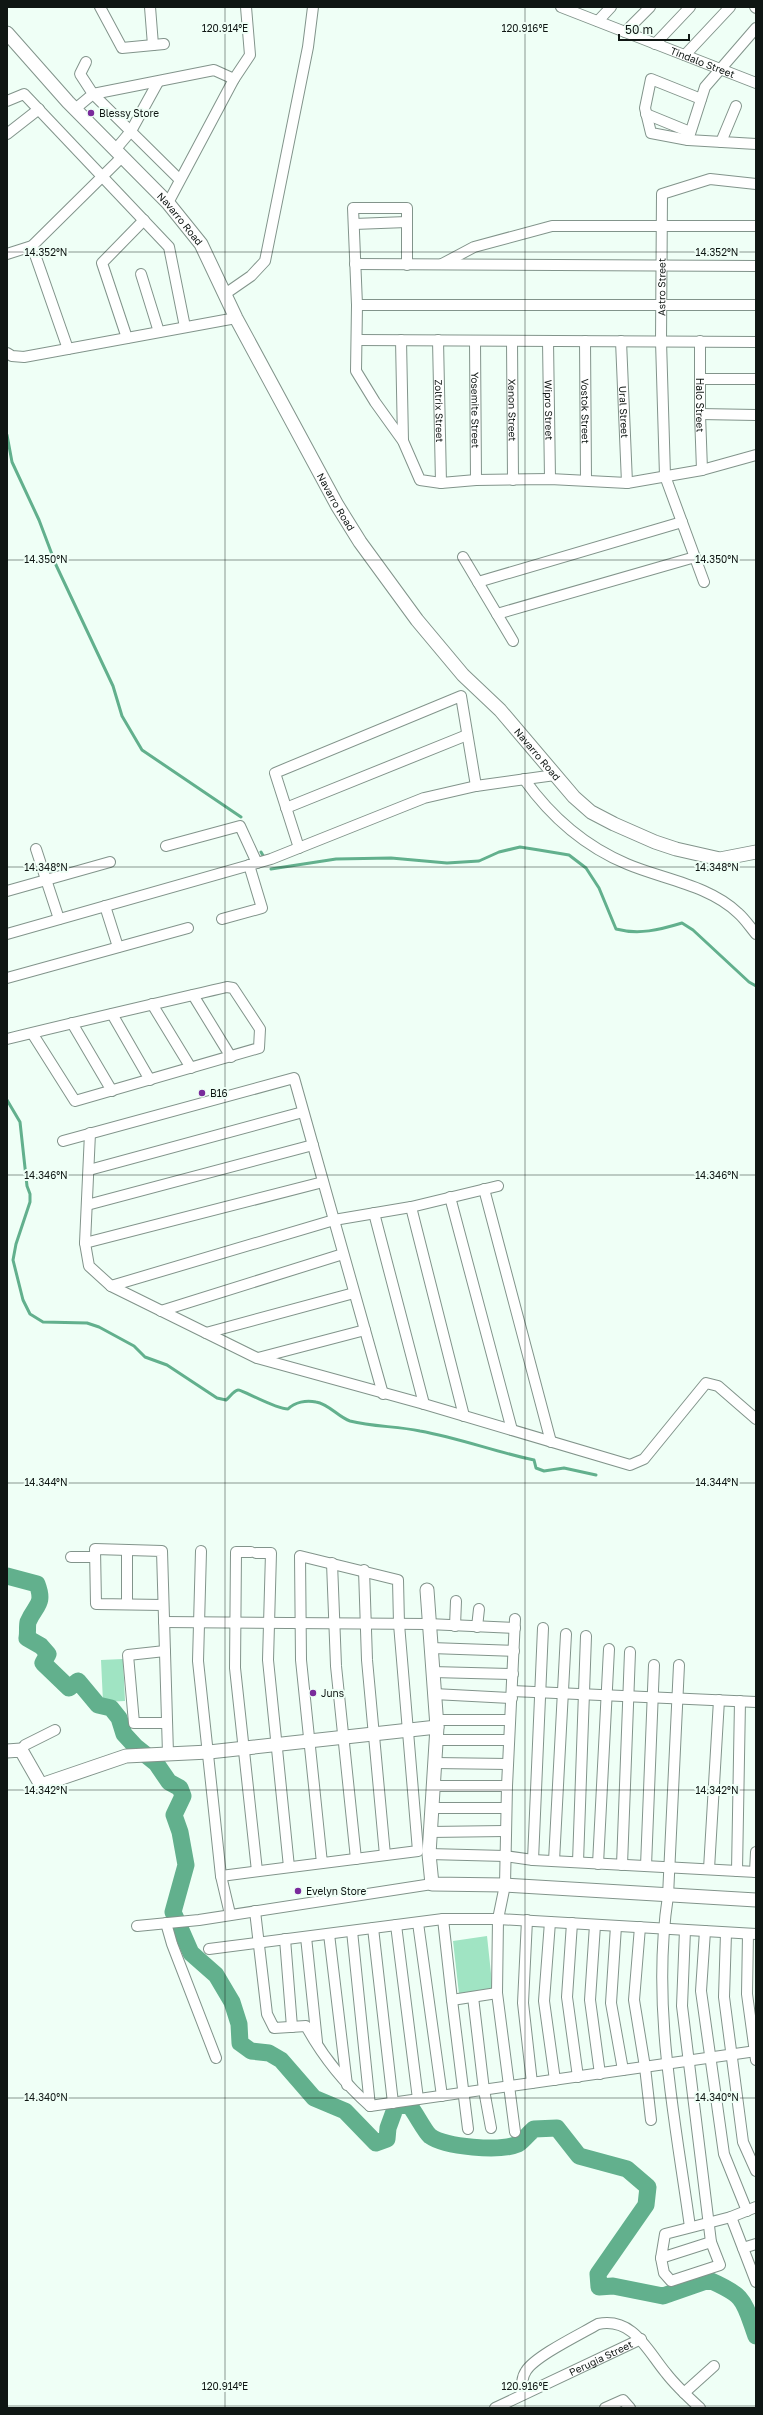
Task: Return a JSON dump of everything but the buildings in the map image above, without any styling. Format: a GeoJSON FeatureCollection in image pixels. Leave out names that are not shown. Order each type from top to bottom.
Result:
{"type":"FeatureCollection","features":[{"type":"Feature","properties":{"kind":"street"},"geometry":{"type":"LineString","coordinates":[[100,7],[122,48],[158,45],[150,7]]}},
{"type":"Feature","properties":{"kind":"street"},"geometry":{"type":"LineString","coordinates":[[168,204],[234,80],[250,55],[246,7]]}},
{"type":"Feature","properties":{"kind":"street"},"geometry":{"type":"LineString","coordinates":[[225,294],[252,276],[264,261],[308,47],[313,7]]}},
{"type":"Feature","properties":{"kind":"street","name":"Tindalo Street"},"geometry":{"type":"LineString","coordinates":[[561,7],[655,44],[754,79]]}},
{"type":"Feature","properties":{"kind":"street"},"geometry":{"type":"LineString","coordinates":[[598,21],[611,7]]}},
{"type":"Feature","properties":{"kind":"street"},"geometry":{"type":"LineString","coordinates":[[626,32],[650,7]]}},
{"type":"Feature","properties":{"kind":"street"},"geometry":{"type":"LineString","coordinates":[[655,44],[690,7]]}},
{"type":"Feature","properties":{"kind":"street"},"geometry":{"type":"LineString","coordinates":[[685,55],[730,7]]}},
{"type":"Feature","properties":{"kind":"street"},"geometry":{"type":"LineString","coordinates":[[689,136],[705,87],[756,28]]}},
{"type":"Feature","properties":{"kind":"street","name":"Navarro Road"},"geometry":{"type":"LineString","coordinates":[[7,33],[75,110],[168,204],[201,244],[236,318],[337,505],[360,542],[417,620],[463,675],[500,710],[555,775],[591,812],[655,842],[701,856],[720,859],[756,852]]}},
{"type":"Feature","properties":{"kind":"street"},"geometry":{"type":"LineString","coordinates":[[86,62],[80,74],[93,94],[180,180]]}},
{"type":"Feature","properties":{"kind":"street"},"geometry":{"type":"LineString","coordinates":[[75,110],[93,94],[214,70],[234,80]]}},
{"type":"Feature","properties":{"kind":"street"},"geometry":{"type":"LineString","coordinates":[[701,99],[651,79],[645,108],[650,133],[689,136],[721,142],[756,144]]}},
{"type":"Feature","properties":{"kind":"street"},"geometry":{"type":"LineString","coordinates":[[7,254],[32,246],[102,176],[119,153],[158,82]]}},
{"type":"Feature","properties":{"kind":"street"},"geometry":{"type":"LineString","coordinates":[[7,101],[24,94],[169,247],[185,327]]}},
{"type":"Feature","properties":{"kind":"street"},"geometry":{"type":"LineString","coordinates":[[721,142],[736,106]]}},
{"type":"Feature","properties":{"kind":"street"},"geometry":{"type":"LineString","coordinates":[[7,134],[39,110]]}},
{"type":"Feature","properties":{"kind":"street"},"geometry":{"type":"LineString","coordinates":[[646,114],[689,136]]}},
{"type":"Feature","properties":{"kind":"street","name":"Astro Street"},"geometry":{"type":"LineString","coordinates":[[704,582],[665,476],[661,341],[662,194],[710,179],[756,184]]}},
{"type":"Feature","properties":{"kind":"street"},"geometry":{"type":"LineString","coordinates":[[407,265],[407,208],[353,208],[357,305],[356,371],[375,402],[403,441],[420,480],[441,482],[550,479],[627,483],[702,470],[756,455]]}},
{"type":"Feature","properties":{"kind":"street"},"geometry":{"type":"LineString","coordinates":[[127,338],[102,264],[144,220]]}},
{"type":"Feature","properties":{"kind":"street"},"geometry":{"type":"LineString","coordinates":[[354,224],[407,222]]}},
{"type":"Feature","properties":{"kind":"street"},"geometry":{"type":"LineString","coordinates":[[440,265],[474,247],[552,226],[756,226]]}},
{"type":"Feature","properties":{"kind":"street"},"geometry":{"type":"LineString","coordinates":[[32,246],[68,349]]}},
{"type":"Feature","properties":{"kind":"street"},"geometry":{"type":"LineString","coordinates":[[355,264],[756,266]]}},
{"type":"Feature","properties":{"kind":"street"},"geometry":{"type":"LineString","coordinates":[[141,274],[159,332]]}},
{"type":"Feature","properties":{"kind":"street"},"geometry":{"type":"LineString","coordinates":[[357,305],[756,305]]}},
{"type":"Feature","properties":{"kind":"street"},"geometry":{"type":"LineString","coordinates":[[7,353],[12,356],[24,357],[236,318]]}},
{"type":"Feature","properties":{"kind":"street"},"geometry":{"type":"LineString","coordinates":[[357,340],[756,342]]}},
{"type":"Feature","properties":{"kind":"street"},"geometry":{"type":"LineString","coordinates":[[401,340],[403,441]]}},
{"type":"Feature","properties":{"kind":"street","name":"Zoltrix Street"},"geometry":{"type":"LineString","coordinates":[[438,340],[441,482]]}},
{"type":"Feature","properties":{"kind":"street","name":"Yosemite Street"},"geometry":{"type":"LineString","coordinates":[[475,340],[476,480]]}},
{"type":"Feature","properties":{"kind":"street","name":"Xenon Street"},"geometry":{"type":"LineString","coordinates":[[512,340],[513,480]]}},
{"type":"Feature","properties":{"kind":"street","name":"Wipro Street"},"geometry":{"type":"LineString","coordinates":[[548,341],[550,479]]}},
{"type":"Feature","properties":{"kind":"street","name":"Vostok Street"},"geometry":{"type":"LineString","coordinates":[[585,341],[586,480]]}},
{"type":"Feature","properties":{"kind":"street","name":"Ural Street"},"geometry":{"type":"LineString","coordinates":[[621,341],[627,483]]}},
{"type":"Feature","properties":{"kind":"street","name":"Halo Street"},"geometry":{"type":"LineString","coordinates":[[700,341],[702,470]]}},
{"type":"Feature","properties":{"kind":"street"},"geometry":{"type":"LineString","coordinates":[[700,379],[756,379]]}},
{"type":"Feature","properties":{"kind":"street"},"geometry":{"type":"LineString","coordinates":[[700,414],[756,415]]}},
{"type":"Feature","properties":{"kind":"street"},"geometry":{"type":"LineString","coordinates":[[478,582],[682,522]]}},
{"type":"Feature","properties":{"kind":"street"},"geometry":{"type":"LineString","coordinates":[[463,557],[513,641]]}},
{"type":"Feature","properties":{"kind":"street"},"geometry":{"type":"LineString","coordinates":[[497,614],[695,557]]}},
{"type":"Feature","properties":{"kind":"street"},"geometry":{"type":"LineString","coordinates":[[299,848],[275,773],[461,696],[476,786]]}},
{"type":"Feature","properties":{"kind":"street"},"geometry":{"type":"LineString","coordinates":[[286,808],[467,735]]}},
{"type":"Feature","properties":{"kind":"street"},"geometry":{"type":"LineString","coordinates":[[7,934],[253,864],[299,848],[424,798],[476,786],[555,775]]}},
{"type":"Feature","properties":{"kind":"street"},"geometry":{"type":"LineString","coordinates":[[524,779],[563,825],[581,839],[627,864],[678,882],[720,901],[738,913],[756,934]]}},
{"type":"Feature","properties":{"kind":"street"},"geometry":{"type":"LineString","coordinates":[[166,846],[240,826],[253,864],[262,908],[222,919]]}},
{"type":"Feature","properties":{"kind":"street"},"geometry":{"type":"LineString","coordinates":[[36,849],[59,919]]}},
{"type":"Feature","properties":{"kind":"street"},"geometry":{"type":"LineString","coordinates":[[7,890],[110,862]]}},
{"type":"Feature","properties":{"kind":"street"},"geometry":{"type":"LineString","coordinates":[[105,906],[118,947]]}},
{"type":"Feature","properties":{"kind":"street"},"geometry":{"type":"LineString","coordinates":[[7,978],[188,928]]}},
{"type":"Feature","properties":{"kind":"street"},"geometry":{"type":"LineString","coordinates":[[7,1039],[152,1004],[227,987],[233,988],[260,1029],[259,1048],[75,1101],[32,1033]]}},
{"type":"Feature","properties":{"kind":"street"},"geometry":{"type":"LineString","coordinates":[[192,995],[231,1057]]}},
{"type":"Feature","properties":{"kind":"street"},"geometry":{"type":"LineString","coordinates":[[152,1004],[191,1068]]}},
{"type":"Feature","properties":{"kind":"street"},"geometry":{"type":"LineString","coordinates":[[112,1014],[150,1080]]}},
{"type":"Feature","properties":{"kind":"street"},"geometry":{"type":"LineString","coordinates":[[72,1023],[112,1091]]}},
{"type":"Feature","properties":{"kind":"street"},"geometry":{"type":"LineString","coordinates":[[63,1141],[294,1078],[383,1394]]}},
{"type":"Feature","properties":{"kind":"street"},"geometry":{"type":"LineString","coordinates":[[89,1170],[303,1112]]}},
{"type":"Feature","properties":{"kind":"street"},"geometry":{"type":"LineString","coordinates":[[90,1133],[85,1243],[89,1266],[111,1286],[257,1358],[383,1394],[424,1404],[630,1465],[644,1459],[706,1383],[718,1386],[756,1419]]}},
{"type":"Feature","properties":{"kind":"street"},"geometry":{"type":"LineString","coordinates":[[87,1205],[313,1145]]}},
{"type":"Feature","properties":{"kind":"street"},"geometry":{"type":"LineString","coordinates":[[85,1243],[323,1182]]}},
{"type":"Feature","properties":{"kind":"street"},"geometry":{"type":"LineString","coordinates":[[111,1286],[334,1220],[412,1207],[498,1186]]}},
{"type":"Feature","properties":{"kind":"street"},"geometry":{"type":"LineString","coordinates":[[484,1189],[551,1442]]}},
{"type":"Feature","properties":{"kind":"street"},"geometry":{"type":"LineString","coordinates":[[450,1197],[512,1430]]}},
{"type":"Feature","properties":{"kind":"street"},"geometry":{"type":"LineString","coordinates":[[412,1207],[464,1416]]}},
{"type":"Feature","properties":{"kind":"street"},"geometry":{"type":"LineString","coordinates":[[374,1213],[424,1404]]}},
{"type":"Feature","properties":{"kind":"street"},"geometry":{"type":"LineString","coordinates":[[161,1311],[343,1254]]}},
{"type":"Feature","properties":{"kind":"street"},"geometry":{"type":"LineString","coordinates":[[206,1333],[354,1293]]}},
{"type":"Feature","properties":{"kind":"street"},"geometry":{"type":"LineString","coordinates":[[257,1358],[365,1330]]}},
{"type":"Feature","properties":{"kind":"street"},"geometry":{"type":"LineString","coordinates":[[162,1754],[167,1723],[162,1551],[95,1549],[96,1604],[163,1605]]}},
{"type":"Feature","properties":{"kind":"street"},"geometry":{"type":"LineString","coordinates":[[127,1550],[127,1604]]}},
{"type":"Feature","properties":{"kind":"street"},"geometry":{"type":"LineString","coordinates":[[201,1551],[198,1661],[209,1752],[221,1876],[230,1914]]}},
{"type":"Feature","properties":{"kind":"street"},"geometry":{"type":"LineString","coordinates":[[257,1871],[242,1749],[235,1668],[236,1552],[270,1553],[268,1660],[289,1867]]}},
{"type":"Feature","properties":{"kind":"street"},"geometry":{"type":"LineString","coordinates":[[221,1876],[418,1851],[399,1624],[398,1580],[364,1570],[300,1556],[301,1660],[322,1863]]}},
{"type":"Feature","properties":{"kind":"street"},"geometry":{"type":"LineString","coordinates":[[71,1557],[95,1557]]}},
{"type":"Feature","properties":{"kind":"street"},"geometry":{"type":"LineString","coordinates":[[332,1563],[334,1624],[343,1737],[356,1859]]}},
{"type":"Feature","properties":{"kind":"street"},"geometry":{"type":"LineString","coordinates":[[364,1570],[367,1660],[385,1855]]}},
{"type":"Feature","properties":{"kind":"street"},"geometry":{"type":"LineString","coordinates":[[427,1590],[436,1729],[429,1854],[432,1884]]}},
{"type":"Feature","properties":{"kind":"street"},"geometry":{"type":"LineString","coordinates":[[455,1626],[456,1601]]}},
{"type":"Feature","properties":{"kind":"street"},"geometry":{"type":"LineString","coordinates":[[477,1627],[478,1609]]}},
{"type":"Feature","properties":{"kind":"street"},"geometry":{"type":"LineString","coordinates":[[164,1622],[428,1624],[477,1627],[515,1623],[505,1831],[505,1885],[498,1919],[497,1994],[515,2132]]}},
{"type":"Feature","properties":{"kind":"street"},"geometry":{"type":"LineString","coordinates":[[533,1860],[543,1628]]}},
{"type":"Feature","properties":{"kind":"street"},"geometry":{"type":"LineString","coordinates":[[554,1861],[566,1634]]}},
{"type":"Feature","properties":{"kind":"street"},"geometry":{"type":"LineString","coordinates":[[578,1862],[586,1636]]}},
{"type":"Feature","properties":{"kind":"street"},"geometry":{"type":"LineString","coordinates":[[431,1648],[514,1651]]}},
{"type":"Feature","properties":{"kind":"street"},"geometry":{"type":"LineString","coordinates":[[598,1864],[609,1649]]}},
{"type":"Feature","properties":{"kind":"street"},"geometry":{"type":"LineString","coordinates":[[165,1651],[128,1655],[134,1723],[167,1723]]}},
{"type":"Feature","properties":{"kind":"street"},"geometry":{"type":"LineString","coordinates":[[622,1865],[630,1652]]}},
{"type":"Feature","properties":{"kind":"street"},"geometry":{"type":"LineString","coordinates":[[646,1866],[651,1698],[654,1665]]}},
{"type":"Feature","properties":{"kind":"street"},"geometry":{"type":"LineString","coordinates":[[679,1665],[668,1896],[663,1929],[662,1999],[668,2064],[690,2227]]}},
{"type":"Feature","properties":{"kind":"street"},"geometry":{"type":"LineString","coordinates":[[432,1672],[513,1674]]}},
{"type":"Feature","properties":{"kind":"street"},"geometry":{"type":"LineString","coordinates":[[434,1694],[512,1694],[563,1692],[651,1698],[678,1697],[756,1702]]}},
{"type":"Feature","properties":{"kind":"street"},"geometry":{"type":"LineString","coordinates":[[709,1869],[719,1700]]}},
{"type":"Feature","properties":{"kind":"street"},"geometry":{"type":"LineString","coordinates":[[737,1871],[740,1701]]}},
{"type":"Feature","properties":{"kind":"street"},"geometry":{"type":"LineString","coordinates":[[21,1750],[41,1785],[126,1756],[242,1749],[510,1720]]}},
{"type":"Feature","properties":{"kind":"street"},"geometry":{"type":"LineString","coordinates":[[436,1729],[509,1740]]}},
{"type":"Feature","properties":{"kind":"street"},"geometry":{"type":"LineString","coordinates":[[7,1751],[21,1750],[25,1745],[55,1730]]}},
{"type":"Feature","properties":{"kind":"street"},"geometry":{"type":"LineString","coordinates":[[435,1763],[508,1764]]}},
{"type":"Feature","properties":{"kind":"street"},"geometry":{"type":"LineString","coordinates":[[433,1786],[507,1786]]}},
{"type":"Feature","properties":{"kind":"street"},"geometry":{"type":"LineString","coordinates":[[432,1808],[506,1808]]}},
{"type":"Feature","properties":{"kind":"street"},"geometry":{"type":"LineString","coordinates":[[430,1832],[505,1831]]}},
{"type":"Feature","properties":{"kind":"street"},"geometry":{"type":"LineString","coordinates":[[429,1854],[505,1856],[533,1860],[755,1872],[756,1852]]}},
{"type":"Feature","properties":{"kind":"street"},"geometry":{"type":"LineString","coordinates":[[137,1926],[255,1911],[432,1884],[505,1885],[668,1896],[756,1900]]}},
{"type":"Feature","properties":{"kind":"street"},"geometry":{"type":"LineString","coordinates":[[255,1911],[267,2014],[274,2028],[306,2026],[318,2048],[347,2085],[370,2106]]}},
{"type":"Feature","properties":{"kind":"street"},"geometry":{"type":"LineString","coordinates":[[443,1919],[468,2129]]}},
{"type":"Feature","properties":{"kind":"street"},"geometry":{"type":"LineString","coordinates":[[209,1949],[443,1919],[527,1920],[752,1934],[747,1994],[756,2054],[733,2055],[690,2062],[509,2085],[484,2090],[370,2106]]}},
{"type":"Feature","properties":{"kind":"street"},"geometry":{"type":"LineString","coordinates":[[527,1920],[523,2003],[532,2083]]}},
{"type":"Feature","properties":{"kind":"street"},"geometry":{"type":"LineString","coordinates":[[550,1922],[544,2001],[554,2080]]}},
{"type":"Feature","properties":{"kind":"street"},"geometry":{"type":"LineString","coordinates":[[166,1923],[172,1944],[216,2058]]}},
{"type":"Feature","properties":{"kind":"street"},"geometry":{"type":"LineString","coordinates":[[418,1923],[442,2096]]}},
{"type":"Feature","properties":{"kind":"street"},"geometry":{"type":"LineString","coordinates":[[572,1923],[567,1997],[578,2077]]}},
{"type":"Feature","properties":{"kind":"street"},"geometry":{"type":"LineString","coordinates":[[396,1925],[418,2099]]}},
{"type":"Feature","properties":{"kind":"street"},"geometry":{"type":"LineString","coordinates":[[595,1925],[590,2000],[600,2074]]}},
{"type":"Feature","properties":{"kind":"street"},"geometry":{"type":"LineString","coordinates":[[616,1926],[611,2003],[623,2070]]}},
{"type":"Feature","properties":{"kind":"street"},"geometry":{"type":"LineString","coordinates":[[373,1928],[393,2102]]}},
{"type":"Feature","properties":{"kind":"street"},"geometry":{"type":"LineString","coordinates":[[640,1928],[634,2000],[645,2067],[651,2120]]}},
{"type":"Feature","properties":{"kind":"street"},"geometry":{"type":"LineString","coordinates":[[685,1930],[681,1998],[710,2222],[711,2242],[720,2265],[671,2281],[664,2273],[661,2258],[665,2234],[690,2227],[710,2222],[731,2217],[751,2209],[724,2154],[701,1991],[705,1931]]}},
{"type":"Feature","properties":{"kind":"street"},"geometry":{"type":"LineString","coordinates":[[352,1931],[370,2106]]}},
{"type":"Feature","properties":{"kind":"street"},"geometry":{"type":"LineString","coordinates":[[726,1933],[724,1997],[733,2055],[743,2142],[756,2171]]}},
{"type":"Feature","properties":{"kind":"street"},"geometry":{"type":"LineString","coordinates":[[329,1934],[347,2085]]}},
{"type":"Feature","properties":{"kind":"street"},"geometry":{"type":"LineString","coordinates":[[306,1937],[318,2048]]}},
{"type":"Feature","properties":{"kind":"street"},"geometry":{"type":"LineString","coordinates":[[285,1940],[292,2027]]}},
{"type":"Feature","properties":{"kind":"street"},"geometry":{"type":"LineString","coordinates":[[452,2000],[497,1994]]}},
{"type":"Feature","properties":{"kind":"street"},"geometry":{"type":"LineString","coordinates":[[473,1997],[484,2090],[491,2128]]}},
{"type":"Feature","properties":{"kind":"street"},"geometry":{"type":"LineString","coordinates":[[334,2068],[345,2064]]}},
{"type":"Feature","properties":{"kind":"street"},"geometry":{"type":"LineString","coordinates":[[731,2217],[756,2282]]}},
{"type":"Feature","properties":{"kind":"street"},"geometry":{"type":"LineString","coordinates":[[661,2258],[711,2242]]}},
{"type":"Feature","properties":{"kind":"street"},"geometry":{"type":"LineString","coordinates":[[743,2248],[756,2244]]}},
{"type":"Feature","properties":{"kind":"street"},"geometry":{"type":"LineString","coordinates":[[522,2395],[521,2383],[526,2371],[534,2362],[598,2324],[608,2322],[622,2325],[633,2331],[684,2393],[700,2408]]}},
{"type":"Feature","properties":{"kind":"street","name":"Perugia Street"},"geometry":{"type":"LineString","coordinates":[[495,2408],[641,2339]]}},
{"type":"Feature","properties":{"kind":"street"},"geometry":{"type":"LineString","coordinates":[[684,2393],[714,2366]]}},
{"type":"Feature","properties":{"kind":"street"},"geometry":{"type":"LineString","coordinates":[[605,2408],[623,2400],[630,2408]]}},
{"type":"Feature","properties":{"kind":"green space"},"geometry":{"type":"Polygon","coordinates":[[[123,1659],[125,1701],[103,1702],[101,1660],[123,1659]]]}},
{"type":"Feature","properties":{"kind":"green space"},"geometry":{"type":"Polygon","coordinates":[[[487,1936],[493,1992],[459,1994],[453,1941],[487,1936]]]}},
{"type":"Feature","properties":{"kind":"waterway"},"geometry":{"type":"LineString","coordinates":[[7,435],[12,462],[39,520],[56,565],[113,686],[122,716],[142,750],[241,817]]}},
{"type":"Feature","properties":{"kind":"waterway"},"geometry":{"type":"LineString","coordinates":[[271,869],[336,859],[391,858],[447,863],[479,861],[499,852],[520,847],[569,855],[586,868],[599,888],[616,929],[641,932],[665,928],[682,923],[693,930],[749,982],[756,986]]}},
{"type":"Feature","properties":{"kind":"waterway"},"geometry":{"type":"LineString","coordinates":[[261,852],[265,859]]}},
{"type":"Feature","properties":{"kind":"waterway"},"geometry":{"type":"LineString","coordinates":[[7,1100],[20,1122],[27,1186],[30,1194],[30,1202],[16,1244],[13,1260],[23,1300],[30,1314],[43,1322],[87,1323],[99,1327],[134,1346],[145,1357],[167,1365],[217,1398],[226,1400],[238,1390],[267,1403],[288,1409],[301,1402],[308,1401],[321,1403],[341,1417],[350,1421],[411,1429],[449,1437],[534,1460],[536,1468],[544,1471],[564,1468],[596,1475]]}},
{"type":"Feature","properties":{"kind":"waterway"},"geometry":{"type":"LineString","coordinates":[[7,1576],[37,1584],[40,1601],[28,1622],[27,1638],[41,1646],[48,1654],[43,1663],[69,1688],[78,1681],[98,1705],[111,1708],[119,1718],[124,1734],[136,1747],[156,1763],[169,1782],[180,1788],[183,1796],[174,1815],[180,1832],[186,1865],[173,1912],[191,1953],[216,1975],[232,2002],[239,2024],[240,2043],[251,2051],[269,2053],[281,2060],[314,2098],[345,2111],[376,2143],[387,2139],[388,2128],[396,2106],[409,2105],[425,2130],[430,2136],[437,2140],[473,2147],[499,2148],[510,2146],[520,2143],[534,2129],[557,2128],[579,2156],[627,2169],[648,2187],[646,2205],[598,2274],[599,2287],[613,2286],[663,2296],[709,2280],[730,2290],[742,2300],[756,2336]]}},
{"type":"Feature","properties":{"kind":"place","name":"Blessy Store"},"geometry":{"type":"Point","coordinates":[91,113]}},
{"type":"Feature","properties":{"kind":"place","name":"B16"},"geometry":{"type":"Point","coordinates":[202,1093]}},
{"type":"Feature","properties":{"kind":"place","name":"Juns"},"geometry":{"type":"Point","coordinates":[313,1693]}},
{"type":"Feature","properties":{"kind":"place","name":"Evelyn Store"},"geometry":{"type":"Point","coordinates":[298,1891]}}]}
